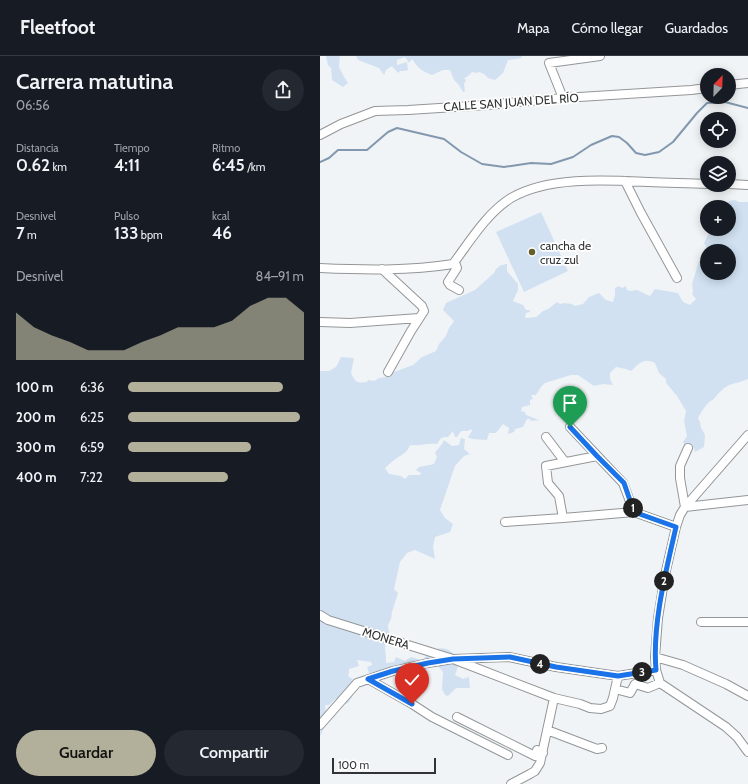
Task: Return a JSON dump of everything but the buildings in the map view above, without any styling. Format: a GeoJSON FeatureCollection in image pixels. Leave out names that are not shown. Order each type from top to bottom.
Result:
{"type":"FeatureCollection","features":[{"type":"Feature","properties":{"kind":"street"},"geometry":{"type":"LineString","coordinates":[[563,98],[549,63],[600,56]]}},
{"type":"Feature","properties":{"kind":"street"},"geometry":{"type":"LineString","coordinates":[[736,84],[748,83]]}},
{"type":"Feature","properties":{"kind":"street","name":"CALLE SAN JUAN DEL RÍO"},"geometry":{"type":"LineString","coordinates":[[320,135],[341,124],[375,111],[700,89]]}},
{"type":"Feature","properties":{"kind":"street"},"geometry":{"type":"LineString","coordinates":[[625,181],[677,278]]}},
{"type":"Feature","properties":{"kind":"street"},"geometry":{"type":"LineString","coordinates":[[320,268],[418,268],[453,264],[488,217],[511,198],[542,186],[567,182],[625,181],[700,184]]}},
{"type":"Feature","properties":{"kind":"street"},"geometry":{"type":"LineString","coordinates":[[736,184],[748,185]]}},
{"type":"Feature","properties":{"kind":"street"},"geometry":{"type":"LineString","coordinates":[[453,264],[457,268],[448,282],[450,285],[459,290]]}},
{"type":"Feature","properties":{"kind":"street"},"geometry":{"type":"LineString","coordinates":[[382,269],[422,306],[424,311],[388,372]]}},
{"type":"Feature","properties":{"kind":"street"},"geometry":{"type":"LineString","coordinates":[[320,322],[350,323],[419,318]]}},
{"type":"Feature","properties":{"kind":"street"},"geometry":{"type":"LineString","coordinates":[[570,427],[624,483],[634,512]]}},
{"type":"Feature","properties":{"kind":"street"},"geometry":{"type":"LineString","coordinates":[[748,435],[685,506],[680,515],[667,566],[658,618],[655,657],[656,670],[660,683],[726,727],[737,737],[748,752]]}},
{"type":"Feature","properties":{"kind":"street"},"geometry":{"type":"LineString","coordinates":[[546,437],[565,462]]}},
{"type":"Feature","properties":{"kind":"street"},"geometry":{"type":"LineString","coordinates":[[685,506],[681,484],[680,466],[688,448]]}},
{"type":"Feature","properties":{"kind":"street"},"geometry":{"type":"LineString","coordinates":[[563,518],[559,496],[548,484],[546,466],[597,456]]}},
{"type":"Feature","properties":{"kind":"street"},"geometry":{"type":"LineString","coordinates":[[685,506],[748,500]]}},
{"type":"Feature","properties":{"kind":"street"},"geometry":{"type":"LineString","coordinates":[[505,522],[634,512],[676,527]]}},
{"type":"Feature","properties":{"kind":"street","name":"MONERA"},"geometry":{"type":"LineString","coordinates":[[320,615],[328,620],[453,659],[554,698],[590,708],[601,709],[610,706],[615,689]]}},
{"type":"Feature","properties":{"kind":"street"},"geometry":{"type":"LineString","coordinates":[[701,622],[748,622]]}},
{"type":"Feature","properties":{"kind":"street"},"geometry":{"type":"LineString","coordinates":[[320,725],[357,683],[393,671],[428,663],[453,659],[510,657],[556,667],[618,676],[656,670]]}},
{"type":"Feature","properties":{"kind":"street"},"geometry":{"type":"LineString","coordinates":[[655,657],[683,665],[726,684],[748,696]]}},
{"type":"Feature","properties":{"kind":"street"},"geometry":{"type":"LineString","coordinates":[[618,676],[615,689],[630,693],[635,684],[648,688],[660,683]]}},
{"type":"Feature","properties":{"kind":"street"},"geometry":{"type":"LineString","coordinates":[[368,679],[432,717],[508,755]]}},
{"type":"Feature","properties":{"kind":"street"},"geometry":{"type":"LineString","coordinates":[[511,784],[535,771],[540,763],[554,698]]}},
{"type":"Feature","properties":{"kind":"street"},"geometry":{"type":"LineString","coordinates":[[457,717],[535,756],[537,750],[543,753]]}},
{"type":"Feature","properties":{"kind":"street"},"geometry":{"type":"LineString","coordinates":[[547,730],[596,748],[602,748]]}},
{"type":"Feature","properties":{"kind":"shaded area"},"geometry":{"type":"Polygon","coordinates":[[[326,56],[340,56],[339,67],[348,83],[343,87],[332,80],[331,68],[328,65],[326,56]]]}},
{"type":"Feature","properties":{"kind":"shaded area"},"geometry":{"type":"Polygon","coordinates":[[[356,56],[522,56],[521,58],[508,60],[503,73],[495,80],[488,78],[479,72],[472,72],[464,78],[466,80],[464,84],[465,91],[463,92],[454,80],[450,70],[443,70],[432,75],[420,69],[412,59],[409,63],[405,57],[397,60],[397,65],[407,62],[408,70],[400,71],[398,73],[392,66],[386,70],[384,75],[379,68],[358,60],[356,56]]]}},
{"type":"Feature","properties":{"kind":"shaded area"},"geometry":{"type":"Polygon","coordinates":[[[736,200],[748,202],[748,379],[728,386],[709,402],[703,410],[698,418],[705,435],[704,447],[695,452],[694,448],[685,445],[683,442],[687,436],[684,421],[686,411],[677,396],[666,383],[666,379],[659,373],[655,363],[651,361],[642,362],[631,371],[616,367],[610,373],[610,379],[613,385],[603,384],[594,386],[578,375],[571,375],[545,383],[536,395],[531,395],[533,399],[530,400],[530,405],[522,407],[521,411],[525,412],[526,415],[539,420],[531,421],[530,419],[527,419],[523,427],[515,429],[514,432],[508,434],[509,428],[503,424],[496,433],[489,433],[487,440],[472,439],[468,437],[472,431],[471,429],[468,431],[461,431],[457,437],[455,437],[453,431],[448,437],[441,438],[437,444],[410,445],[405,452],[385,468],[389,474],[401,476],[405,479],[409,475],[420,475],[421,473],[416,470],[419,467],[434,464],[437,457],[435,453],[444,440],[452,446],[459,445],[461,438],[465,439],[464,449],[470,454],[464,456],[455,466],[440,510],[445,518],[453,524],[450,532],[435,537],[433,547],[435,559],[415,550],[407,553],[400,562],[394,589],[398,593],[388,625],[389,633],[385,649],[386,663],[394,662],[396,657],[405,661],[411,657],[422,660],[435,650],[440,648],[447,649],[456,656],[457,659],[458,665],[455,675],[463,679],[469,677],[470,688],[456,688],[448,696],[445,695],[442,689],[443,672],[436,664],[419,669],[420,671],[416,675],[411,670],[391,675],[378,672],[369,673],[367,667],[372,665],[371,662],[357,660],[359,666],[349,669],[348,676],[355,681],[351,696],[352,698],[346,704],[335,699],[329,705],[325,705],[327,722],[320,736],[320,371],[329,371],[336,367],[341,357],[354,358],[351,373],[354,379],[357,382],[367,382],[368,380],[374,381],[379,378],[386,377],[389,374],[413,365],[422,357],[436,351],[454,321],[443,310],[446,303],[475,290],[501,265],[507,264],[507,271],[518,284],[518,290],[513,301],[523,305],[526,310],[530,310],[530,312],[526,313],[525,318],[536,317],[557,302],[560,304],[573,304],[575,306],[583,304],[589,297],[599,293],[606,300],[613,302],[615,288],[619,286],[622,288],[626,286],[627,290],[637,290],[650,296],[655,289],[678,293],[683,302],[690,305],[696,299],[692,294],[692,284],[699,261],[700,280],[736,280],[736,244],[704,243],[708,236],[736,236],[736,200]]]}},
{"type":"Feature","properties":{"kind":"shaded area","name":"cancha de cruz zul"},"geometry":{"type":"Polygon","coordinates":[[[541,212],[568,271],[524,292],[496,232],[541,212]]]}},
{"type":"Feature","properties":{"kind":"waterway"},"geometry":{"type":"LineString","coordinates":[[320,162],[329,158],[338,150],[367,150],[388,132],[397,128],[444,139],[461,152],[482,164],[504,167],[531,163],[551,164],[573,157],[591,145],[612,136],[619,137],[636,153],[645,155],[659,152],[673,142],[707,103],[725,102],[748,108]]}},
{"type":"Feature","properties":{"kind":"place","name":"cancha de cruz zul"},"geometry":{"type":"Point","coordinates":[532,252]}},
{"type":"Feature","properties":{"kind":"route"},"geometry":{"type":"LineString","coordinates":[[412,704],[368,679],[393,671],[453,659],[510,657],[556,667],[618,676],[656,670],[655,657],[658,618],[667,566],[676,527],[634,512],[624,483],[570,427]]}}]}
